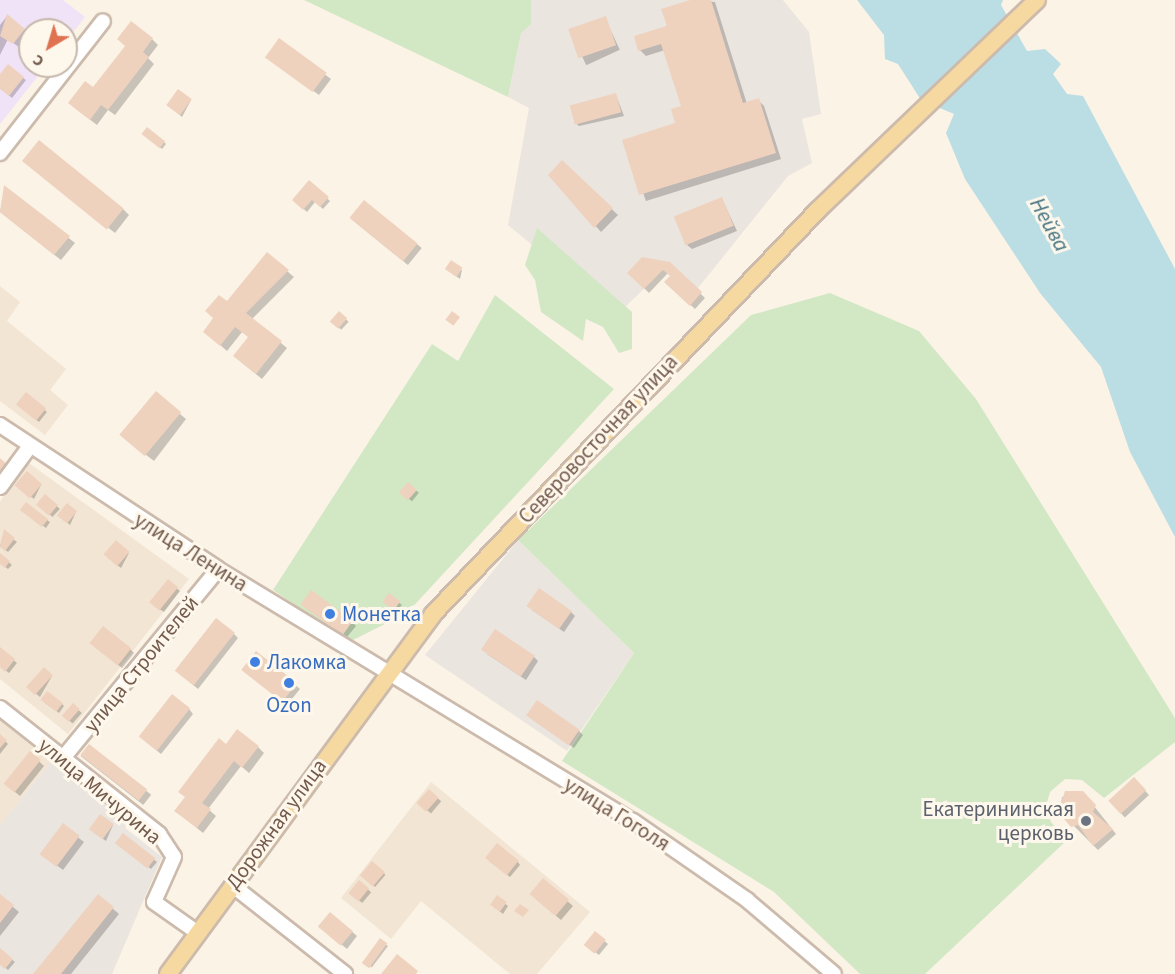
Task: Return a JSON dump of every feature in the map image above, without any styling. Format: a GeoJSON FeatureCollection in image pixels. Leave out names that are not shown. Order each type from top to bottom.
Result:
{"type":"FeatureCollection","features":[{"type":"Feature","properties":{"kind":"main road","name":"Северовосточная улица"},"geometry":{"type":"LineString","coordinates":[[385,673],[433,614],[818,210],[1037,0]]}},
{"type":"Feature","properties":{"kind":"main road","name":"Дорожная улица"},"geometry":{"type":"LineString","coordinates":[[168,974],[385,673]]}},
{"type":"Feature","properties":{"kind":"street"},"geometry":{"type":"LineString","coordinates":[[0,153],[103,21]]}},
{"type":"Feature","properties":{"kind":"street","name":"улица Ленина"},"geometry":{"type":"LineString","coordinates":[[0,425],[218,569],[385,673]]}},
{"type":"Feature","properties":{"kind":"street"},"geometry":{"type":"LineString","coordinates":[[0,487],[30,446]]}},
{"type":"Feature","properties":{"kind":"street","name":"улица Строителей"},"geometry":{"type":"LineString","coordinates":[[63,758],[218,569]]}},
{"type":"Feature","properties":{"kind":"street","name":"улица Гоголя"},"geometry":{"type":"LineString","coordinates":[[385,673],[633,821],[747,900],[834,974]]}},
{"type":"Feature","properties":{"kind":"street","name":"улица Мичурина"},"geometry":{"type":"LineString","coordinates":[[0,708],[159,834],[174,857],[154,902],[198,933]]}},
{"type":"Feature","properties":{"kind":"street"},"geometry":{"type":"LineString","coordinates":[[232,885],[345,974]]}},
{"type":"Feature","properties":{"kind":"shaded area"},"geometry":{"type":"Polygon","coordinates":[[[0,0],[63,0],[85,17],[78,26],[78,18],[18,18],[18,78],[36,78],[0,124],[0,0]]]}},
{"type":"Feature","properties":{"kind":"shaded area"},"geometry":{"type":"Polygon","coordinates":[[[531,0],[783,0],[809,32],[821,114],[802,119],[812,163],[788,176],[698,288],[702,292],[690,306],[664,282],[670,276],[663,270],[617,315],[508,225],[529,108],[508,97],[521,32],[531,24],[531,0]]]}},
{"type":"Feature","properties":{"kind":"shaded area"},"geometry":{"type":"Polygon","coordinates":[[[0,286],[20,302],[7,321],[66,369],[50,390],[68,405],[45,435],[0,401],[0,286]]]}},
{"type":"Feature","properties":{"kind":"shaded area"},"geometry":{"type":"Polygon","coordinates":[[[26,461],[189,579],[68,734],[0,679],[0,502],[26,461]]]}},
{"type":"Feature","properties":{"kind":"shaded area"},"geometry":{"type":"Polygon","coordinates":[[[518,540],[634,653],[567,751],[425,655],[518,540]]]}},
{"type":"Feature","properties":{"kind":"shaded area"},"geometry":{"type":"Polygon","coordinates":[[[0,720],[51,762],[0,825],[0,720]]]}},
{"type":"Feature","properties":{"kind":"shaded area"},"geometry":{"type":"Polygon","coordinates":[[[51,762],[77,784],[83,777],[134,817],[125,828],[162,857],[112,974],[0,974],[0,825],[51,762]]]}},
{"type":"Feature","properties":{"kind":"shaded area"},"geometry":{"type":"Polygon","coordinates":[[[431,782],[590,912],[537,974],[510,974],[421,901],[391,939],[341,898],[431,782]]]}},
{"type":"Feature","properties":{"kind":"green space"},"geometry":{"type":"Polygon","coordinates":[[[304,0],[531,0],[531,24],[521,33],[508,97],[304,0]]]}},
{"type":"Feature","properties":{"kind":"green space"},"geometry":{"type":"Polygon","coordinates":[[[537,228],[632,312],[632,349],[619,353],[603,327],[586,319],[583,341],[541,312],[535,280],[525,265],[537,228]]]}},
{"type":"Feature","properties":{"kind":"green space"},"geometry":{"type":"Polygon","coordinates":[[[830,293],[919,331],[976,399],[1175,718],[1175,742],[1104,798],[1082,780],[1065,779],[1050,792],[1046,806],[1051,822],[1067,840],[925,974],[860,974],[774,892],[562,761],[634,653],[518,540],[751,315],[830,293]]]}},
{"type":"Feature","properties":{"kind":"green space"},"geometry":{"type":"Polygon","coordinates":[[[495,295],[614,389],[407,613],[349,642],[273,590],[432,344],[458,361],[495,295]]]}},
{"type":"Feature","properties":{"kind":"water","name":"Нейва"},"geometry":{"type":"Polygon","coordinates":[[[857,0],[1003,0],[1001,5],[1027,51],[1045,49],[1061,64],[1053,74],[1067,94],[1083,96],[1175,269],[1175,537],[1130,452],[1101,367],[1040,293],[965,179],[946,133],[954,114],[921,100],[898,64],[885,59],[884,35],[857,0]]]}},
{"type":"Feature","properties":{"kind":"building"},"geometry":{"type":"Polygon","coordinates":[[[690,0],[711,0],[743,103],[759,98],[776,153],[639,195],[622,140],[675,123],[671,109],[681,106],[661,44],[638,51],[634,36],[667,26],[661,9],[690,0]]]}},
{"type":"Feature","properties":{"kind":"building"},"geometry":{"type":"Polygon","coordinates":[[[7,14],[18,23],[18,38],[13,44],[0,36],[7,14]]]}},
{"type":"Feature","properties":{"kind":"building"},"geometry":{"type":"Polygon","coordinates":[[[606,16],[616,45],[578,58],[568,29],[606,16]]]}},
{"type":"Feature","properties":{"kind":"building"},"geometry":{"type":"Polygon","coordinates":[[[131,21],[153,38],[143,52],[149,57],[108,110],[101,105],[90,120],[68,103],[85,81],[93,87],[125,46],[117,39],[131,21]]]}},
{"type":"Feature","properties":{"kind":"building"},"geometry":{"type":"Polygon","coordinates":[[[279,38],[327,73],[313,92],[265,57],[279,38]]]}},
{"type":"Feature","properties":{"kind":"building"},"geometry":{"type":"Polygon","coordinates":[[[8,64],[18,72],[18,78],[23,78],[9,96],[0,89],[0,74],[8,64]]]}},
{"type":"Feature","properties":{"kind":"building"},"geometry":{"type":"Polygon","coordinates":[[[178,89],[192,99],[180,115],[166,105],[178,89]]]}},
{"type":"Feature","properties":{"kind":"building"},"geometry":{"type":"Polygon","coordinates":[[[616,93],[621,112],[575,125],[570,105],[616,93]]]}},
{"type":"Feature","properties":{"kind":"building"},"geometry":{"type":"Polygon","coordinates":[[[147,127],[165,141],[160,148],[141,134],[147,127]]]}},
{"type":"Feature","properties":{"kind":"building"},"geometry":{"type":"Polygon","coordinates":[[[39,140],[124,209],[107,230],[22,161],[39,140]]]}},
{"type":"Feature","properties":{"kind":"building"},"geometry":{"type":"Polygon","coordinates":[[[562,160],[613,208],[594,228],[548,175],[562,160]]]}},
{"type":"Feature","properties":{"kind":"building"},"geometry":{"type":"Polygon","coordinates":[[[309,180],[329,197],[320,207],[312,200],[303,210],[292,200],[309,180]]]}},
{"type":"Feature","properties":{"kind":"building"},"geometry":{"type":"Polygon","coordinates":[[[4,185],[70,236],[54,255],[0,212],[4,185]]]}},
{"type":"Feature","properties":{"kind":"building"},"geometry":{"type":"Polygon","coordinates":[[[722,197],[734,226],[685,245],[674,216],[722,197]]]}},
{"type":"Feature","properties":{"kind":"building"},"geometry":{"type":"Polygon","coordinates":[[[364,200],[418,243],[403,261],[350,218],[364,200]]]}},
{"type":"Feature","properties":{"kind":"building"},"geometry":{"type":"Polygon","coordinates":[[[267,252],[289,270],[246,313],[282,341],[256,374],[233,356],[248,337],[235,327],[220,346],[203,332],[213,318],[205,311],[219,295],[227,301],[267,252]]]}},
{"type":"Feature","properties":{"kind":"building"},"geometry":{"type":"Polygon","coordinates":[[[642,257],[670,262],[702,292],[690,306],[664,282],[670,276],[663,270],[644,289],[627,273],[642,257]]]}},
{"type":"Feature","properties":{"kind":"building"},"geometry":{"type":"Polygon","coordinates":[[[451,260],[463,268],[456,277],[445,269],[451,260]]]}},
{"type":"Feature","properties":{"kind":"building"},"geometry":{"type":"Polygon","coordinates":[[[339,311],[347,318],[338,329],[330,322],[339,311]]]}},
{"type":"Feature","properties":{"kind":"building"},"geometry":{"type":"Polygon","coordinates":[[[452,311],[460,317],[453,326],[445,320],[452,311]]]}},
{"type":"Feature","properties":{"kind":"building"},"geometry":{"type":"Polygon","coordinates":[[[156,391],[181,412],[145,456],[119,435],[156,391]]]}},
{"type":"Feature","properties":{"kind":"building"},"geometry":{"type":"Polygon","coordinates":[[[26,392],[46,408],[36,421],[16,404],[26,392]]]}},
{"type":"Feature","properties":{"kind":"building"},"geometry":{"type":"Polygon","coordinates":[[[0,458],[8,465],[0,474],[0,458]]]}},
{"type":"Feature","properties":{"kind":"building"},"geometry":{"type":"Polygon","coordinates":[[[27,471],[42,484],[30,498],[15,485],[27,471]]]}},
{"type":"Feature","properties":{"kind":"building"},"geometry":{"type":"Polygon","coordinates":[[[408,482],[417,490],[408,500],[399,492],[408,482]]]}},
{"type":"Feature","properties":{"kind":"building"},"geometry":{"type":"Polygon","coordinates":[[[45,494],[58,505],[49,516],[36,505],[45,494]]]}},
{"type":"Feature","properties":{"kind":"building"},"geometry":{"type":"Polygon","coordinates":[[[26,502],[48,519],[42,527],[20,510],[26,502]]]}},
{"type":"Feature","properties":{"kind":"building"},"geometry":{"type":"Polygon","coordinates":[[[67,503],[77,511],[67,524],[57,515],[67,503]]]}},
{"type":"Feature","properties":{"kind":"building"},"geometry":{"type":"Polygon","coordinates":[[[4,529],[15,538],[5,551],[0,547],[4,529]]]}},
{"type":"Feature","properties":{"kind":"building"},"geometry":{"type":"Polygon","coordinates":[[[116,540],[130,552],[117,566],[104,554],[116,540]]]}},
{"type":"Feature","properties":{"kind":"building"},"geometry":{"type":"Polygon","coordinates":[[[0,553],[10,561],[5,568],[0,564],[0,553]]]}},
{"type":"Feature","properties":{"kind":"building"},"geometry":{"type":"Polygon","coordinates":[[[168,579],[178,587],[159,610],[149,602],[168,579]]]}},
{"type":"Feature","properties":{"kind":"building"},"geometry":{"type":"Polygon","coordinates":[[[539,588],[572,611],[559,629],[526,606],[539,588]]]}},
{"type":"Feature","properties":{"kind":"building"},"geometry":{"type":"Polygon","coordinates":[[[311,590],[353,621],[342,635],[300,605],[311,590]]]}},
{"type":"Feature","properties":{"kind":"building"},"geometry":{"type":"Polygon","coordinates":[[[389,593],[400,601],[394,610],[383,602],[389,593]]]}},
{"type":"Feature","properties":{"kind":"building"},"geometry":{"type":"Polygon","coordinates":[[[216,618],[235,633],[194,686],[175,671],[216,618]]]}},
{"type":"Feature","properties":{"kind":"building"},"geometry":{"type":"Polygon","coordinates":[[[103,626],[131,648],[118,666],[89,643],[103,626]]]}},
{"type":"Feature","properties":{"kind":"building"},"geometry":{"type":"Polygon","coordinates":[[[495,629],[535,656],[521,677],[481,650],[495,629]]]}},
{"type":"Feature","properties":{"kind":"building"},"geometry":{"type":"Polygon","coordinates":[[[0,647],[15,659],[5,672],[0,667],[0,647]]]}},
{"type":"Feature","properties":{"kind":"building"},"geometry":{"type":"Polygon","coordinates":[[[256,651],[297,683],[282,702],[241,670],[256,651]]]}},
{"type":"Feature","properties":{"kind":"building"},"geometry":{"type":"Polygon","coordinates":[[[44,667],[53,675],[35,695],[26,687],[44,667]]]}},
{"type":"Feature","properties":{"kind":"building"},"geometry":{"type":"Polygon","coordinates":[[[47,691],[63,703],[56,712],[40,700],[47,691]]]}},
{"type":"Feature","properties":{"kind":"building"},"geometry":{"type":"Polygon","coordinates":[[[172,694],[190,708],[157,751],[139,737],[172,694]]]}},
{"type":"Feature","properties":{"kind":"building"},"geometry":{"type":"Polygon","coordinates":[[[537,700],[580,730],[569,745],[526,716],[537,700]]]}},
{"type":"Feature","properties":{"kind":"building"},"geometry":{"type":"Polygon","coordinates":[[[73,703],[80,709],[69,722],[62,716],[73,703]]]}},
{"type":"Feature","properties":{"kind":"building"},"geometry":{"type":"Polygon","coordinates":[[[237,729],[259,746],[242,768],[234,761],[202,803],[211,809],[197,828],[174,811],[185,797],[178,792],[219,738],[226,744],[237,729]]]}},
{"type":"Feature","properties":{"kind":"building"},"geometry":{"type":"Polygon","coordinates":[[[0,734],[7,740],[0,748],[0,734]]]}},
{"type":"Feature","properties":{"kind":"building"},"geometry":{"type":"Polygon","coordinates":[[[89,744],[147,790],[139,801],[80,755],[89,744]]]}},
{"type":"Feature","properties":{"kind":"building"},"geometry":{"type":"Polygon","coordinates":[[[30,751],[41,760],[14,792],[4,784],[30,751]]]}},
{"type":"Feature","properties":{"kind":"building"},"geometry":{"type":"Polygon","coordinates":[[[1134,777],[1146,790],[1121,814],[1108,801],[1134,777]]]}},
{"type":"Feature","properties":{"kind":"building"},"geometry":{"type":"Polygon","coordinates":[[[429,789],[439,798],[426,812],[416,803],[429,789]]]}},
{"type":"Feature","properties":{"kind":"building","name":"Екатерининская церковь"},"geometry":{"type":"Polygon","coordinates":[[[1065,791],[1083,791],[1096,805],[1093,812],[1113,829],[1093,846],[1078,825],[1071,827],[1058,812],[1065,791]]]}},
{"type":"Feature","properties":{"kind":"building"},"geometry":{"type":"Polygon","coordinates":[[[100,814],[114,824],[103,839],[89,829],[100,814]]]}},
{"type":"Feature","properties":{"kind":"building"},"geometry":{"type":"Polygon","coordinates":[[[63,823],[80,836],[56,867],[40,854],[63,823]]]}},
{"type":"Feature","properties":{"kind":"building"},"geometry":{"type":"Polygon","coordinates":[[[123,833],[155,858],[147,868],[115,843],[123,833]]]}},
{"type":"Feature","properties":{"kind":"building"},"geometry":{"type":"Polygon","coordinates":[[[497,843],[519,861],[507,875],[485,858],[497,843]]]}},
{"type":"Feature","properties":{"kind":"building"},"geometry":{"type":"Polygon","coordinates":[[[372,861],[385,872],[373,886],[360,876],[372,861]]]}},
{"type":"Feature","properties":{"kind":"building"},"geometry":{"type":"Polygon","coordinates":[[[543,878],[569,900],[556,916],[530,894],[543,878]]]}},
{"type":"Feature","properties":{"kind":"building"},"geometry":{"type":"Polygon","coordinates":[[[359,880],[369,888],[358,901],[348,893],[359,880]]]}},
{"type":"Feature","properties":{"kind":"building"},"geometry":{"type":"Polygon","coordinates":[[[0,894],[14,905],[0,923],[0,894]]]}},
{"type":"Feature","properties":{"kind":"building"},"geometry":{"type":"Polygon","coordinates":[[[98,894],[114,907],[61,974],[33,974],[98,894]]]}},
{"type":"Feature","properties":{"kind":"building"},"geometry":{"type":"Polygon","coordinates":[[[497,895],[507,902],[500,912],[490,905],[497,895]]]}},
{"type":"Feature","properties":{"kind":"building"},"geometry":{"type":"Polygon","coordinates":[[[520,904],[529,910],[523,917],[514,911],[520,904]]]}},
{"type":"Feature","properties":{"kind":"building"},"geometry":{"type":"Polygon","coordinates":[[[330,912],[353,931],[341,946],[318,927],[330,912]]]}},
{"type":"Feature","properties":{"kind":"building"},"geometry":{"type":"Polygon","coordinates":[[[595,931],[606,940],[595,954],[584,945],[595,931]]]}},
{"type":"Feature","properties":{"kind":"building"},"geometry":{"type":"Polygon","coordinates":[[[380,938],[387,943],[369,968],[362,963],[380,938]]]}},
{"type":"Feature","properties":{"kind":"building"},"geometry":{"type":"Polygon","coordinates":[[[0,948],[13,959],[5,969],[0,965],[0,948]]]}},
{"type":"Feature","properties":{"kind":"building"},"geometry":{"type":"Polygon","coordinates":[[[397,954],[418,971],[416,974],[381,974],[397,954]]]}},
{"type":"Feature","properties":{"kind":"place","name":"Монетка"},"geometry":{"type":"Point","coordinates":[330,614]}},
{"type":"Feature","properties":{"kind":"place","name":"Лакомка"},"geometry":{"type":"Point","coordinates":[255,662]}},
{"type":"Feature","properties":{"kind":"place","name":"Ozon"},"geometry":{"type":"Point","coordinates":[289,683]}},
{"type":"Feature","properties":{"kind":"place","name":"Екатерининская церковь"},"geometry":{"type":"Point","coordinates":[1086,821]}}]}
